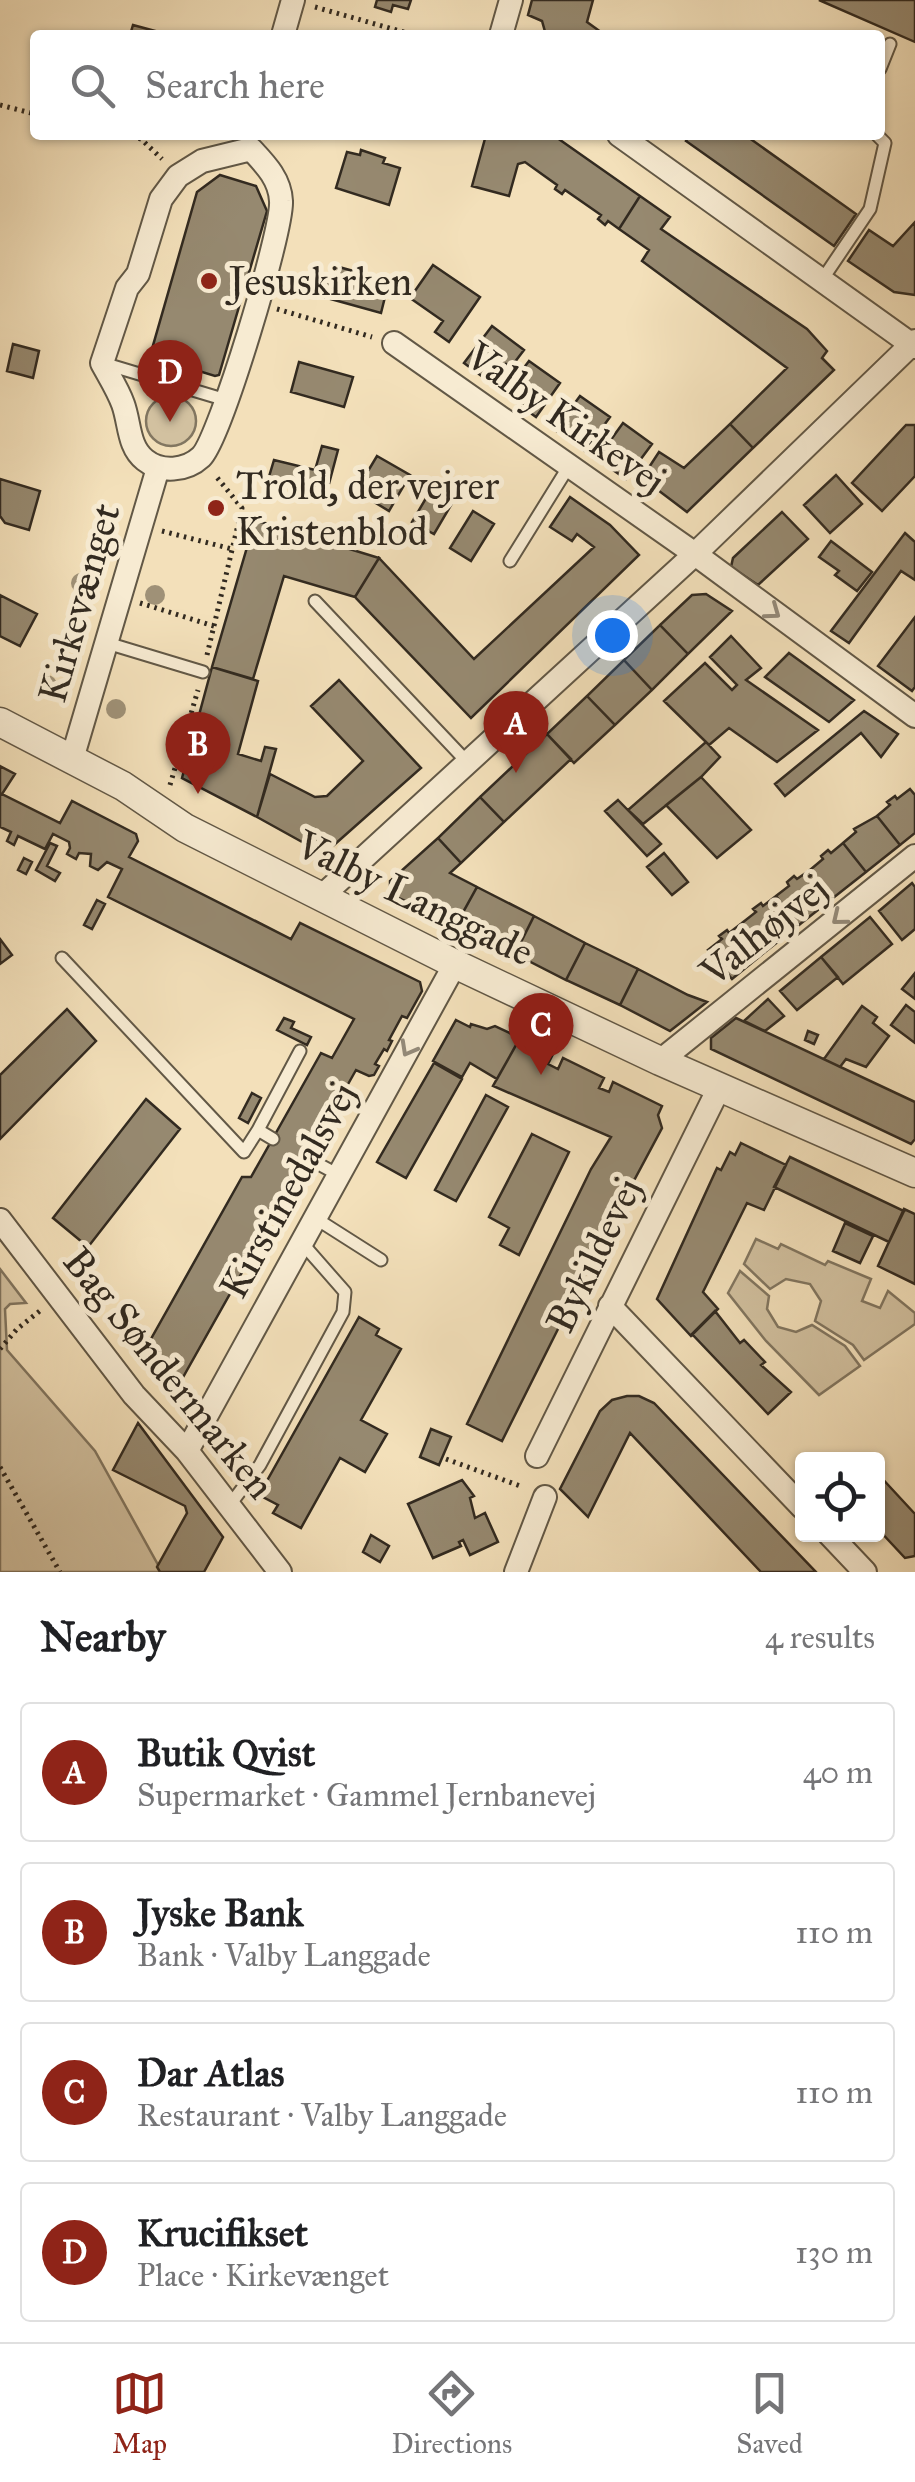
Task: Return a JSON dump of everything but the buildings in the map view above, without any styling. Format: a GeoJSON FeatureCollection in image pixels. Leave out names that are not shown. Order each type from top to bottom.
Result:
{"type":"FeatureCollection","features":[{"type":"Feature","properties":{"kind":"street"},"geometry":{"type":"LineString","coordinates":[[284,30],[293,0]]}},
{"type":"Feature","properties":{"kind":"street"},"geometry":{"type":"LineString","coordinates":[[503,30],[512,0]]}},
{"type":"Feature","properties":{"kind":"street"},"geometry":{"type":"LineString","coordinates":[[321,897],[695,554],[914,344],[626,140]]}},
{"type":"Feature","properties":{"kind":"street"},"geometry":{"type":"LineString","coordinates":[[102,363],[127,288],[138,274],[161,199],[178,176],[202,161],[253,142],[273,173],[282,200],[258,304],[216,432],[200,457]]}},
{"type":"Feature","properties":{"kind":"street","name":"Valby Kirkevej"},"geometry":{"type":"LineString","coordinates":[[394,343],[695,554]]}},
{"type":"Feature","properties":{"kind":"street","name":"Kirkevænget"},"geometry":{"type":"LineString","coordinates":[[102,363],[123,404],[140,456],[158,468],[176,468],[200,457]]}},
{"type":"Feature","properties":{"kind":"street","name":"Kirkevænget"},"geometry":{"type":"LineString","coordinates":[[72,759],[158,468]]}},
{"type":"Feature","properties":{"kind":"street"},"geometry":{"type":"LineString","coordinates":[[695,554],[915,716]]}},
{"type":"Feature","properties":{"kind":"street","name":"Valby Langgade"},"geometry":{"type":"LineString","coordinates":[[0,722],[124,786],[185,828],[455,964],[719,1088],[915,1173]]}},
{"type":"Feature","properties":{"kind":"street","name":"Valhøjvej"},"geometry":{"type":"LineString","coordinates":[[660,1061],[915,856]]}},
{"type":"Feature","properties":{"kind":"street","name":"Kirstinedalsvej"},"geometry":{"type":"LineString","coordinates":[[187,1452],[455,964]]}},
{"type":"Feature","properties":{"kind":"street","name":"Bykildevej"},"geometry":{"type":"LineString","coordinates":[[537,1456],[719,1088]]}},
{"type":"Feature","properties":{"kind":"street","name":"Bag Søndermarken"},"geometry":{"type":"LineString","coordinates":[[0,1220],[134,1396],[187,1452],[280,1572]]}},
{"type":"Feature","properties":{"kind":"street"},"geometry":{"type":"LineString","coordinates":[[610,1306],[795,1500]]}},
{"type":"Feature","properties":{"kind":"street"},"geometry":{"type":"LineString","coordinates":[[516,1572],[544,1497]]}},
{"type":"Feature","properties":{"kind":"street"},"geometry":{"type":"LineString","coordinates":[[837,1542],[865,1572]]}},
{"type":"Feature","properties":{"kind":"lane"},"geometry":{"type":"LineString","coordinates":[[885,56],[890,44]]}},
{"type":"Feature","properties":{"kind":"lane"},"geometry":{"type":"LineString","coordinates":[[822,280],[870,208],[884,143],[881,140]]}},
{"type":"Feature","properties":{"kind":"lane"},"geometry":{"type":"LineString","coordinates":[[102,363],[226,400]]}},
{"type":"Feature","properties":{"kind":"lane"},"geometry":{"type":"LineString","coordinates":[[510,560],[569,466]]}},
{"type":"Feature","properties":{"kind":"lane"},"geometry":{"type":"LineString","coordinates":[[315,601],[469,764]]}},
{"type":"Feature","properties":{"kind":"lane"},"geometry":{"type":"LineString","coordinates":[[106,643],[203,672]]}},
{"type":"Feature","properties":{"kind":"lane"},"geometry":{"type":"LineString","coordinates":[[62,958],[244,1152],[300,1051]]}},
{"type":"Feature","properties":{"kind":"lane"},"geometry":{"type":"LineString","coordinates":[[258,1130],[272,1138]]}},
{"type":"Feature","properties":{"kind":"lane"},"geometry":{"type":"LineString","coordinates":[[307,1158],[339,1175]]}},
{"type":"Feature","properties":{"kind":"lane"},"geometry":{"type":"LineString","coordinates":[[315,1219],[381,1260]]}},
{"type":"Feature","properties":{"kind":"lane"},"geometry":{"type":"LineString","coordinates":[[229,1506],[260,1465],[342,1312],[345,1292],[302,1243]]}},
{"type":"Feature","properties":{"kind":"path"},"geometry":{"type":"LineString","coordinates":[[293,0],[397,30]]}},
{"type":"Feature","properties":{"kind":"path"},"geometry":{"type":"LineString","coordinates":[[0,105],[30,113]]}},
{"type":"Feature","properties":{"kind":"path"},"geometry":{"type":"LineString","coordinates":[[143,140],[178,176]]}},
{"type":"Feature","properties":{"kind":"path"},"geometry":{"type":"LineString","coordinates":[[258,304],[394,343]]}},
{"type":"Feature","properties":{"kind":"path"},"geometry":{"type":"LineString","coordinates":[[162,812],[203,672],[242,508],[200,457]]}},
{"type":"Feature","properties":{"kind":"path"},"geometry":{"type":"LineString","coordinates":[[141,526],[232,550]]}},
{"type":"Feature","properties":{"kind":"path"},"geometry":{"type":"LineString","coordinates":[[120,598],[214,626]]}},
{"type":"Feature","properties":{"kind":"path"},"geometry":{"type":"LineString","coordinates":[[0,1349],[17,1329],[58,1296]]}},
{"type":"Feature","properties":{"kind":"path"},"geometry":{"type":"LineString","coordinates":[[0,1467],[60,1572]]}},
{"type":"Feature","properties":{"kind":"shaded area"},"geometry":{"type":"Polygon","coordinates":[[[161,397],[181,397],[195,411],[195,431],[181,445],[161,445],[147,431],[147,411],[161,397]]]}},
{"type":"Feature","properties":{"kind":"shaded area"},"geometry":{"type":"Polygon","coordinates":[[[756,1239],[778,1249],[781,1244],[825,1265],[828,1261],[871,1279],[862,1301],[880,1308],[888,1291],[915,1313],[915,1324],[864,1360],[853,1345],[815,1321],[821,1301],[810,1284],[786,1279],[770,1289],[744,1264],[756,1239]]]}},
{"type":"Feature","properties":{"kind":"shaded area"},"geometry":{"type":"Polygon","coordinates":[[[0,1269],[26,1303],[10,1304],[5,1309],[7,1350],[95,1451],[162,1572],[0,1572],[0,1269]]]}},
{"type":"Feature","properties":{"kind":"shaded area"},"geometry":{"type":"Polygon","coordinates":[[[740,1271],[769,1296],[767,1309],[778,1327],[796,1332],[812,1325],[845,1346],[860,1366],[819,1395],[766,1341],[728,1293],[740,1271]]]}},
{"type":"Feature","properties":{"kind":"place","name":"Jesuskirken"},"geometry":{"type":"Point","coordinates":[209,281]}},
{"type":"Feature","properties":{"kind":"place","name":"Krucifikset"},"geometry":{"type":"Point","coordinates":[170,422]}},
{"type":"Feature","properties":{"kind":"place","name":"Trold, der vejrer Kristenblod"},"geometry":{"type":"Point","coordinates":[216,508]}},
{"type":"Feature","properties":{"kind":"place","name":"Butik Qvist"},"geometry":{"type":"Point","coordinates":[516,773]}},
{"type":"Feature","properties":{"kind":"place","name":"Jyske Bank"},"geometry":{"type":"Point","coordinates":[198,794]}},
{"type":"Feature","properties":{"kind":"place","name":"Dar Atlas"},"geometry":{"type":"Point","coordinates":[541,1075]}}]}
